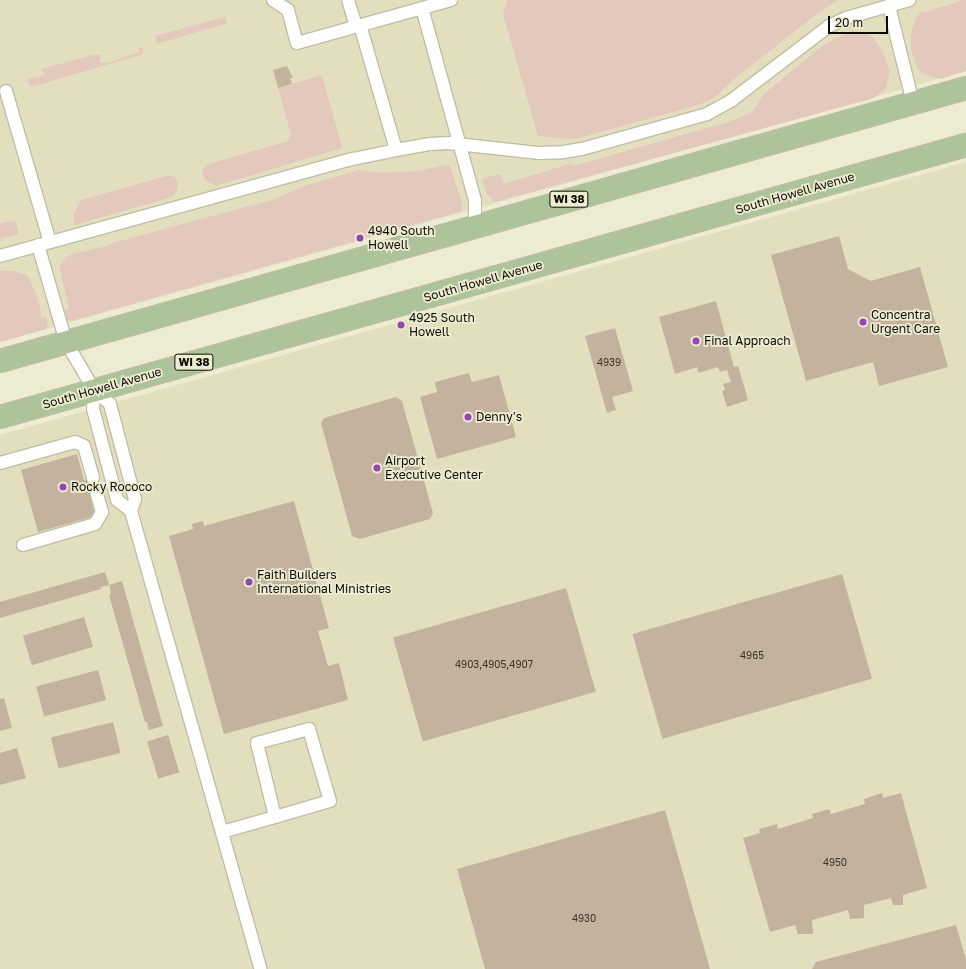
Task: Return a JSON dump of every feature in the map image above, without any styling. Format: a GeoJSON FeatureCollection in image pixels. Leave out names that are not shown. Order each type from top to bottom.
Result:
{"type":"FeatureCollection","features":[{"type":"Feature","properties":{"kind":"main road","name":"WI 38"},"geometry":{"type":"LineString","coordinates":[[0,360],[966,88]]}},
{"type":"Feature","properties":{"kind":"main road","name":"South Howell Avenue"},"geometry":{"type":"LineString","coordinates":[[0,417],[966,145]]}},
{"type":"Feature","properties":{"kind":"lane"},"geometry":{"type":"LineString","coordinates":[[273,0],[288,10],[297,43],[451,0]]}},
{"type":"Feature","properties":{"kind":"lane"},"geometry":{"type":"LineString","coordinates":[[348,0],[358,25],[396,150]]}},
{"type":"Feature","properties":{"kind":"lane"},"geometry":{"type":"LineString","coordinates":[[0,256],[353,159],[396,150],[430,144],[460,143],[539,153],[563,152],[582,149],[707,114],[732,100],[829,26],[846,18],[909,0]]}},
{"type":"Feature","properties":{"kind":"lane"},"geometry":{"type":"LineString","coordinates":[[889,6],[914,103]]}},
{"type":"Feature","properties":{"kind":"lane"},"geometry":{"type":"LineString","coordinates":[[422,8],[475,200],[475,226]]}},
{"type":"Feature","properties":{"kind":"lane"},"geometry":{"type":"LineString","coordinates":[[6,91],[50,242]]}},
{"type":"Feature","properties":{"kind":"lane"},"geometry":{"type":"LineString","coordinates":[[38,245],[66,342],[94,390],[110,404],[135,499],[131,512],[261,969]]}},
{"type":"Feature","properties":{"kind":"lane"},"geometry":{"type":"LineString","coordinates":[[94,390],[92,409],[117,500],[131,512]]}},
{"type":"Feature","properties":{"kind":"lane"},"geometry":{"type":"LineString","coordinates":[[0,463],[75,442],[84,446],[93,478]]}},
{"type":"Feature","properties":{"kind":"lane"},"geometry":{"type":"LineString","coordinates":[[22,545],[95,524],[102,512],[97,494]]}},
{"type":"Feature","properties":{"kind":"lane"},"geometry":{"type":"LineString","coordinates":[[222,832],[275,817],[330,801],[309,729],[257,743],[275,817]]}},
{"type":"Feature","properties":{"kind":"shaded area"},"geometry":{"type":"Polygon","coordinates":[[[0,0],[966,0],[966,71],[0,342],[0,0]]]}},
{"type":"Feature","properties":{"kind":"shaded area"},"geometry":{"type":"Polygon","coordinates":[[[507,0],[838,0],[818,13],[734,79],[714,98],[698,105],[571,139],[538,136],[503,14],[507,0]]]}},
{"type":"Feature","properties":{"kind":"shaded area"},"geometry":{"type":"Polygon","coordinates":[[[966,0],[966,71],[940,79],[924,74],[917,68],[911,49],[911,34],[916,17],[921,12],[923,13],[966,0]]]}},
{"type":"Feature","properties":{"kind":"shaded area"},"geometry":{"type":"Polygon","coordinates":[[[225,17],[227,23],[157,44],[155,36],[225,17]]]}},
{"type":"Feature","properties":{"kind":"shaded area"},"geometry":{"type":"Polygon","coordinates":[[[852,31],[864,32],[874,38],[883,53],[890,71],[886,88],[874,98],[495,202],[487,194],[482,179],[500,174],[504,184],[569,164],[573,166],[729,122],[752,112],[765,93],[816,51],[829,42],[852,31]]]}},
{"type":"Feature","properties":{"kind":"shaded area"},"geometry":{"type":"Polygon","coordinates":[[[142,47],[143,54],[35,86],[31,86],[28,83],[28,79],[43,76],[44,73],[41,69],[92,55],[100,55],[100,63],[106,63],[138,53],[140,52],[139,48],[142,47]]]}},
{"type":"Feature","properties":{"kind":"shaded area"},"geometry":{"type":"Polygon","coordinates":[[[322,75],[342,148],[216,186],[205,180],[202,171],[206,165],[288,141],[291,135],[278,88],[322,75]]]}},
{"type":"Feature","properties":{"kind":"shaded area"},"geometry":{"type":"Polygon","coordinates":[[[966,162],[966,969],[0,969],[0,435],[966,162]]]}},
{"type":"Feature","properties":{"kind":"shaded area"},"geometry":{"type":"Polygon","coordinates":[[[445,165],[450,166],[462,203],[462,211],[71,321],[68,320],[65,310],[69,308],[60,265],[72,254],[107,246],[112,243],[272,200],[307,185],[359,170],[381,173],[419,171],[445,165]]]}},
{"type":"Feature","properties":{"kind":"shaded area"},"geometry":{"type":"Polygon","coordinates":[[[170,175],[176,178],[178,183],[177,190],[172,197],[75,225],[73,215],[81,200],[170,175]]]}},
{"type":"Feature","properties":{"kind":"shaded area"},"geometry":{"type":"Polygon","coordinates":[[[15,220],[19,234],[0,239],[0,224],[15,220]]]}},
{"type":"Feature","properties":{"kind":"shaded area"},"geometry":{"type":"Polygon","coordinates":[[[0,271],[14,271],[28,276],[37,296],[42,317],[46,317],[48,325],[46,329],[0,342],[0,271]]]}},
{"type":"Feature","properties":{"kind":"building"},"geometry":{"type":"Polygon","coordinates":[[[287,66],[293,78],[290,78],[292,84],[278,88],[273,70],[287,66]]]}},
{"type":"Feature","properties":{"kind":"building","name":"Concentra Urgent Care"},"geometry":{"type":"Polygon","coordinates":[[[839,236],[848,269],[871,281],[920,267],[948,367],[879,386],[873,362],[806,381],[771,255],[839,236]]]}},
{"type":"Feature","properties":{"kind":"building","name":"Final Approach"},"geometry":{"type":"Polygon","coordinates":[[[716,301],[734,367],[738,366],[748,400],[727,407],[722,391],[725,390],[723,384],[731,382],[727,370],[720,372],[718,367],[698,373],[697,367],[675,374],[659,317],[716,301]]]}},
{"type":"Feature","properties":{"kind":"building"},"geometry":{"type":"Polygon","coordinates":[[[615,328],[633,391],[612,397],[616,410],[607,413],[585,336],[615,328]]]}},
{"type":"Feature","properties":{"kind":"building","name":"Denny's"},"geometry":{"type":"Polygon","coordinates":[[[469,373],[472,382],[499,375],[516,437],[437,459],[420,397],[437,392],[435,382],[469,373]]]}},
{"type":"Feature","properties":{"kind":"building","name":"Airport Executive Center"},"geometry":{"type":"Polygon","coordinates":[[[396,397],[402,401],[433,513],[430,519],[360,539],[352,536],[321,423],[324,418],[396,397]]]}},
{"type":"Feature","properties":{"kind":"building","name":"Rocky Rococo"},"geometry":{"type":"Polygon","coordinates":[[[77,454],[84,480],[97,477],[102,493],[90,496],[95,516],[38,532],[21,470],[77,454]]]}},
{"type":"Feature","properties":{"kind":"building","name":"Faith Builders International Ministries"},"geometry":{"type":"Polygon","coordinates":[[[294,501],[329,628],[318,631],[328,666],[339,663],[348,700],[224,734],[169,536],[193,529],[192,524],[203,521],[204,526],[294,501]]]}},
{"type":"Feature","properties":{"kind":"building"},"geometry":{"type":"Polygon","coordinates":[[[105,572],[109,585],[101,587],[101,589],[0,618],[0,602],[105,572]]]}},
{"type":"Feature","properties":{"kind":"building"},"geometry":{"type":"Polygon","coordinates":[[[842,574],[872,679],[662,739],[632,634],[842,574]]]}},
{"type":"Feature","properties":{"kind":"building"},"geometry":{"type":"Polygon","coordinates":[[[122,581],[163,726],[149,730],[147,722],[145,722],[109,595],[111,594],[109,585],[122,581]]]}},
{"type":"Feature","properties":{"kind":"building"},"geometry":{"type":"Polygon","coordinates":[[[566,588],[596,692],[423,741],[393,638],[566,588]]]}},
{"type":"Feature","properties":{"kind":"building"},"geometry":{"type":"Polygon","coordinates":[[[84,617],[93,647],[32,665],[23,636],[84,617]]]}},
{"type":"Feature","properties":{"kind":"building"},"geometry":{"type":"Polygon","coordinates":[[[98,670],[106,700],[44,717],[36,687],[98,670]]]}},
{"type":"Feature","properties":{"kind":"building"},"geometry":{"type":"Polygon","coordinates":[[[4,698],[12,728],[0,731],[0,699],[4,698]]]}},
{"type":"Feature","properties":{"kind":"building"},"geometry":{"type":"Polygon","coordinates":[[[113,722],[121,753],[59,769],[51,737],[113,722]]]}},
{"type":"Feature","properties":{"kind":"building"},"geometry":{"type":"Polygon","coordinates":[[[168,735],[179,772],[158,779],[147,741],[168,735]]]}},
{"type":"Feature","properties":{"kind":"building"},"geometry":{"type":"Polygon","coordinates":[[[17,748],[26,778],[0,785],[0,753],[17,748]]]}},
{"type":"Feature","properties":{"kind":"building"},"geometry":{"type":"Polygon","coordinates":[[[882,793],[883,798],[901,793],[927,888],[903,895],[903,905],[893,905],[891,898],[864,905],[864,918],[850,919],[848,910],[812,920],[813,934],[798,934],[795,925],[770,932],[743,838],[760,833],[759,829],[777,824],[778,829],[813,818],[812,814],[829,809],[831,814],[865,804],[864,799],[882,793]]]}},
{"type":"Feature","properties":{"kind":"building"},"geometry":{"type":"Polygon","coordinates":[[[665,810],[710,969],[485,969],[457,869],[665,810]]]}},
{"type":"Feature","properties":{"kind":"building"},"geometry":{"type":"Polygon","coordinates":[[[956,925],[966,960],[966,969],[812,969],[816,962],[956,925]]]}},
{"type":"Feature","properties":{"kind":"place","name":"4940 South Howell"},"geometry":{"type":"Point","coordinates":[360,238]}},
{"type":"Feature","properties":{"kind":"place","name":"Concentra Urgent Care"},"geometry":{"type":"Point","coordinates":[863,322]}},
{"type":"Feature","properties":{"kind":"place","name":"4925 South Howell"},"geometry":{"type":"Point","coordinates":[401,325]}},
{"type":"Feature","properties":{"kind":"place","name":"Final Approach"},"geometry":{"type":"Point","coordinates":[696,341]}},
{"type":"Feature","properties":{"kind":"place","name":"Denny's"},"geometry":{"type":"Point","coordinates":[468,417]}},
{"type":"Feature","properties":{"kind":"place","name":"Airport Executive Center"},"geometry":{"type":"Point","coordinates":[377,468]}},
{"type":"Feature","properties":{"kind":"place","name":"Rocky Rococo"},"geometry":{"type":"Point","coordinates":[63,487]}},
{"type":"Feature","properties":{"kind":"place","name":"Faith Builders International Ministries"},"geometry":{"type":"Point","coordinates":[249,582]}}]}
